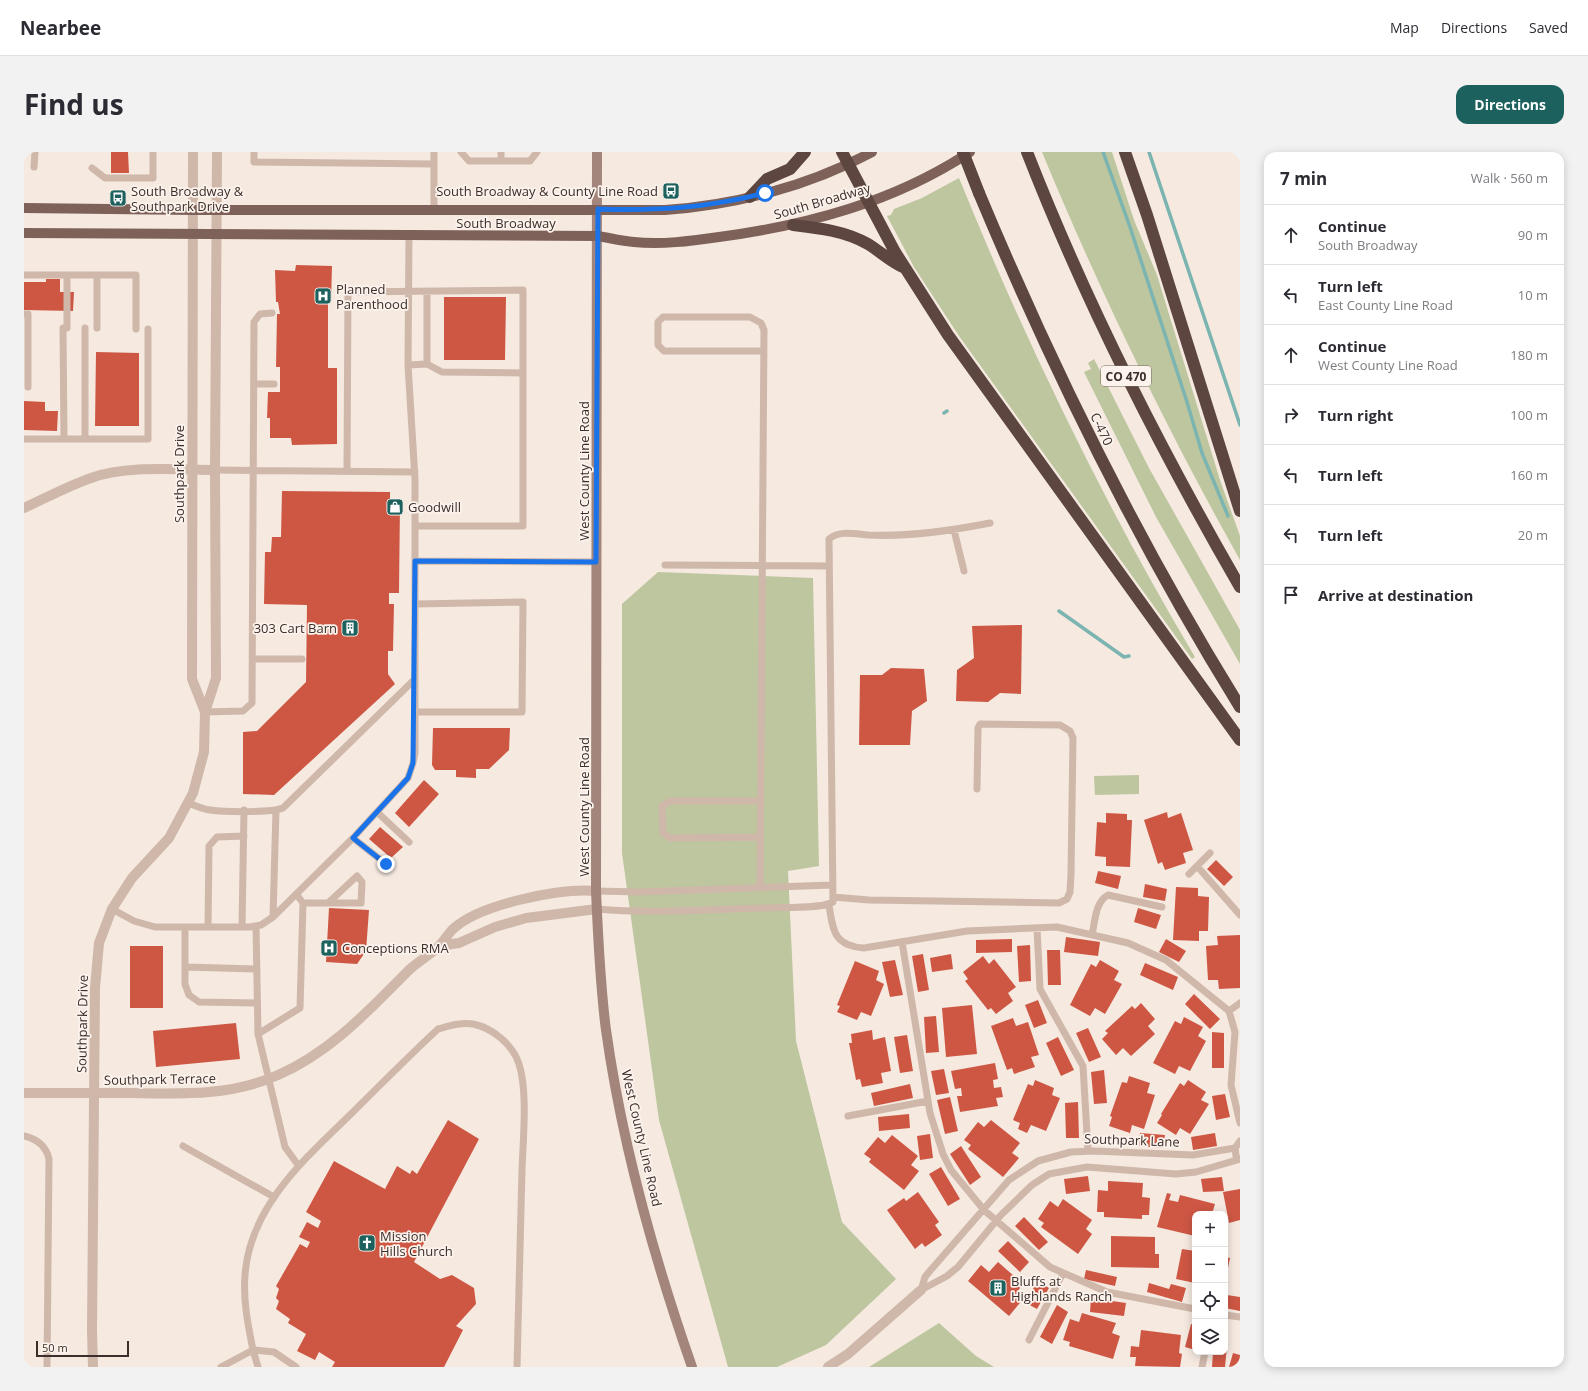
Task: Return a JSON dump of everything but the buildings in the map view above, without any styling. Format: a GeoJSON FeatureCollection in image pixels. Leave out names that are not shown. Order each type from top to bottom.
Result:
{"type":"FeatureCollection","features":[{"type":"Feature","properties":{"kind":"highway"},"geometry":{"type":"LineString","coordinates":[[750,197],[767,179],[790,169],[805,152]]}},
{"type":"Feature","properties":{"kind":"highway"},"geometry":{"type":"LineString","coordinates":[[842,152],[847,164],[905,268],[974,372],[1118,569],[1240,740]]}},
{"type":"Feature","properties":{"kind":"highway","name":"C-470"},"geometry":{"type":"LineString","coordinates":[[963,152],[979,193],[1031,312],[1111,478],[1186,618],[1240,707]]}},
{"type":"Feature","properties":{"kind":"highway"},"geometry":{"type":"LineString","coordinates":[[1125,152],[1147,215],[1240,511]]}},
{"type":"Feature","properties":{"kind":"highway","name":"CO 470"},"geometry":{"type":"LineString","coordinates":[[1028,154],[1072,261],[1133,392],[1240,587]]}},
{"type":"Feature","properties":{"kind":"highway"},"geometry":{"type":"LineString","coordinates":[[793,225],[829,230],[854,237],[868,244],[891,262],[905,268]]}},
{"type":"Feature","properties":{"kind":"main road","name":"West County Line Road"},"geometry":{"type":"LineString","coordinates":[[597,152],[596,891],[606,1029],[621,1118],[636,1181],[670,1304],[692,1367]]}},
{"type":"Feature","properties":{"kind":"main road","name":"South Broadway"},"geometry":{"type":"LineString","coordinates":[[24,208],[193,210],[598,209],[647,211],[681,209],[721,204],[800,183],[872,152]]}},
{"type":"Feature","properties":{"kind":"main road","name":"South Broadway"},"geometry":{"type":"LineString","coordinates":[[24,233],[598,236],[634,242],[671,242],[750,233],[793,225],[869,203],[922,180],[970,152]]}},
{"type":"Feature","properties":{"kind":"street","name":"Southpark Drive"},"geometry":{"type":"LineString","coordinates":[[193,152],[192,679],[205,712]]}},
{"type":"Feature","properties":{"kind":"street","name":"Southpark Drive"},"geometry":{"type":"LineString","coordinates":[[93,1367],[92,1330],[96,967],[100,943],[112,909],[132,878],[169,838],[189,803],[201,769],[205,733],[205,712],[216,678],[215,470],[218,152]]}},
{"type":"Feature","properties":{"kind":"street"},"geometry":{"type":"LineString","coordinates":[[24,508],[91,478],[103,475],[138,470],[215,470]]}},
{"type":"Feature","properties":{"kind":"street","name":"Southpark Terrace"},"geometry":{"type":"LineString","coordinates":[[24,1093],[190,1094],[248,1086],[268,1079],[310,1059],[339,1038],[412,968],[439,946],[458,925],[496,907],[543,895],[571,891],[596,891]]}},
{"type":"Feature","properties":{"kind":"street"},"geometry":{"type":"LineString","coordinates":[[439,946],[459,943],[495,927],[526,918],[597,909]]}},
{"type":"Feature","properties":{"kind":"street","name":"Southpark Lane"},"geometry":{"type":"LineString","coordinates":[[828,1367],[848,1354],[922,1290]]}},
{"type":"Feature","properties":{"kind":"lane"},"geometry":{"type":"LineString","coordinates":[[34,152],[34,167]]}},
{"type":"Feature","properties":{"kind":"lane"},"geometry":{"type":"LineString","coordinates":[[92,168],[105,178],[153,178],[153,152]]}},
{"type":"Feature","properties":{"kind":"lane"},"geometry":{"type":"LineString","coordinates":[[254,152],[254,162],[434,164]]}},
{"type":"Feature","properties":{"kind":"lane"},"geometry":{"type":"LineString","coordinates":[[434,152],[434,209]]}},
{"type":"Feature","properties":{"kind":"lane"},"geometry":{"type":"LineString","coordinates":[[461,152],[469,161],[530,161],[537,152]]}},
{"type":"Feature","properties":{"kind":"lane"},"geometry":{"type":"LineString","coordinates":[[501,152],[502,161]]}},
{"type":"Feature","properties":{"kind":"lane"},"geometry":{"type":"LineString","coordinates":[[112,909],[134,921],[146,925],[185,927],[256,926],[273,917],[297,895],[353,838],[408,778],[415,753],[415,472],[408,365],[409,235]]}},
{"type":"Feature","properties":{"kind":"lane"},"geometry":{"type":"LineString","coordinates":[[24,275],[136,275],[136,329]]}},
{"type":"Feature","properties":{"kind":"lane"},"geometry":{"type":"LineString","coordinates":[[64,439],[67,275]]}},
{"type":"Feature","properties":{"kind":"lane"},"geometry":{"type":"LineString","coordinates":[[97,275],[97,328]]}},
{"type":"Feature","properties":{"kind":"lane"},"geometry":{"type":"LineString","coordinates":[[347,471],[348,292],[523,290],[523,526],[415,526]]}},
{"type":"Feature","properties":{"kind":"lane"},"geometry":{"type":"LineString","coordinates":[[426,291],[427,364]]}},
{"type":"Feature","properties":{"kind":"lane"},"geometry":{"type":"LineString","coordinates":[[205,712],[243,711],[252,703],[254,322],[260,314],[272,313]]}},
{"type":"Feature","properties":{"kind":"lane"},"geometry":{"type":"LineString","coordinates":[[24,314],[28,314],[28,387]]}},
{"type":"Feature","properties":{"kind":"lane"},"geometry":{"type":"LineString","coordinates":[[760,888],[764,330],[761,323],[750,317],[663,317],[658,322],[658,345],[664,351],[763,351]]}},
{"type":"Feature","properties":{"kind":"lane"},"geometry":{"type":"LineString","coordinates":[[85,328],[85,439]]}},
{"type":"Feature","properties":{"kind":"lane"},"geometry":{"type":"LineString","coordinates":[[24,439],[148,439],[148,329]]}},
{"type":"Feature","properties":{"kind":"lane"},"geometry":{"type":"LineString","coordinates":[[408,365],[427,364],[442,372],[523,373]]}},
{"type":"Feature","properties":{"kind":"lane"},"geometry":{"type":"LineString","coordinates":[[254,384],[274,384]]}},
{"type":"Feature","properties":{"kind":"lane"},"geometry":{"type":"LineString","coordinates":[[215,470],[415,472]]}},
{"type":"Feature","properties":{"kind":"lane"},"geometry":{"type":"LineString","coordinates":[[597,909],[627,912],[829,905],[833,902],[828,566],[829,539],[838,534],[894,536],[954,530],[990,524]]}},
{"type":"Feature","properties":{"kind":"lane"},"geometry":{"type":"LineString","coordinates":[[954,530],[964,571]]}},
{"type":"Feature","properties":{"kind":"lane"},"geometry":{"type":"LineString","coordinates":[[415,561],[596,562]]}},
{"type":"Feature","properties":{"kind":"lane"},"geometry":{"type":"LineString","coordinates":[[665,565],[762,564],[828,566]]}},
{"type":"Feature","properties":{"kind":"lane"},"geometry":{"type":"LineString","coordinates":[[415,604],[523,602],[522,712],[415,712]]}},
{"type":"Feature","properties":{"kind":"lane"},"geometry":{"type":"LineString","coordinates":[[253,659],[302,660]]}},
{"type":"Feature","properties":{"kind":"lane"},"geometry":{"type":"LineString","coordinates":[[189,803],[210,810],[276,810],[283,808],[415,678]]}},
{"type":"Feature","properties":{"kind":"lane"},"geometry":{"type":"LineString","coordinates":[[833,897],[869,900],[1059,903],[1067,899],[1070,892],[1071,865],[1073,738],[1070,731],[1060,726],[980,724],[978,728],[977,789]]}},
{"type":"Feature","properties":{"kind":"lane"},"geometry":{"type":"LineString","coordinates":[[760,801],[670,801],[662,806],[662,833],[670,838],[760,837]]}},
{"type":"Feature","properties":{"kind":"lane"},"geometry":{"type":"LineString","coordinates":[[242,927],[244,810]]}},
{"type":"Feature","properties":{"kind":"lane"},"geometry":{"type":"LineString","coordinates":[[273,917],[276,810]]}},
{"type":"Feature","properties":{"kind":"lane"},"geometry":{"type":"LineString","coordinates":[[377,812],[409,842]]}},
{"type":"Feature","properties":{"kind":"lane"},"geometry":{"type":"LineString","coordinates":[[208,927],[209,846],[217,837],[244,836]]}},
{"type":"Feature","properties":{"kind":"lane"},"geometry":{"type":"LineString","coordinates":[[353,838],[386,864]]}},
{"type":"Feature","properties":{"kind":"lane"},"geometry":{"type":"LineString","coordinates":[[1189,874],[1210,853]]}},
{"type":"Feature","properties":{"kind":"lane"},"geometry":{"type":"LineString","coordinates":[[1197,866],[1240,914]]}},
{"type":"Feature","properties":{"kind":"lane"},"geometry":{"type":"LineString","coordinates":[[303,903],[328,903],[362,903],[362,882],[357,876],[328,903]]}},
{"type":"Feature","properties":{"kind":"lane"},"geometry":{"type":"LineString","coordinates":[[596,891],[639,892],[832,885]]}},
{"type":"Feature","properties":{"kind":"lane"},"geometry":{"type":"LineString","coordinates":[[258,1034],[300,1008],[303,903],[297,895]]}},
{"type":"Feature","properties":{"kind":"lane"},"geometry":{"type":"LineString","coordinates":[[1092,935],[1099,904],[1102,898],[1108,895],[1162,907]]}},
{"type":"Feature","properties":{"kind":"lane"},"geometry":{"type":"LineString","coordinates":[[829,905],[832,925],[842,944],[852,948],[864,948],[967,930],[1056,928],[1128,943],[1166,960],[1228,1011],[1235,1032],[1231,1085],[1240,1123]]}},
{"type":"Feature","properties":{"kind":"lane"},"geometry":{"type":"LineString","coordinates":[[256,926],[258,1034],[285,1147],[298,1165]]}},
{"type":"Feature","properties":{"kind":"lane"},"geometry":{"type":"LineString","coordinates":[[185,927],[185,984],[189,995],[199,1002],[257,1003]]}},
{"type":"Feature","properties":{"kind":"lane"},"geometry":{"type":"LineString","coordinates":[[1037,928],[1040,989],[1082,1066],[1088,1151]]}},
{"type":"Feature","properties":{"kind":"lane"},"geometry":{"type":"LineString","coordinates":[[902,942],[928,1101],[943,1154],[951,1170],[984,1210],[1050,1267],[1107,1292],[1192,1308]]}},
{"type":"Feature","properties":{"kind":"lane"},"geometry":{"type":"LineString","coordinates":[[185,967],[257,969]]}},
{"type":"Feature","properties":{"kind":"lane"},"geometry":{"type":"LineString","coordinates":[[1228,1011],[1240,1003]]}},
{"type":"Feature","properties":{"kind":"lane"},"geometry":{"type":"LineString","coordinates":[[258,1367],[244,1306],[245,1274],[251,1244],[263,1215],[274,1197],[298,1165],[438,1029],[455,1024],[473,1024],[493,1031],[508,1045],[519,1064],[523,1091],[517,1367]]}},
{"type":"Feature","properties":{"kind":"lane"},"geometry":{"type":"LineString","coordinates":[[848,1116],[928,1101]]}},
{"type":"Feature","properties":{"kind":"lane"},"geometry":{"type":"LineString","coordinates":[[24,1136],[39,1142],[44,1148],[49,1159],[47,1367]]}},
{"type":"Feature","properties":{"kind":"lane"},"geometry":{"type":"LineString","coordinates":[[1235,1148],[1240,1141]]}},
{"type":"Feature","properties":{"kind":"lane"},"geometry":{"type":"LineString","coordinates":[[183,1146],[274,1197]]}},
{"type":"Feature","properties":{"kind":"lane","name":"Southpark Lane"},"geometry":{"type":"LineString","coordinates":[[1235,1148],[1239,1159],[1203,1170],[1176,1174],[1087,1167],[1049,1174],[1032,1185],[996,1221],[958,1267],[947,1276],[922,1290],[925,1277],[1009,1180],[1038,1161],[1071,1152],[1088,1151],[1193,1155],[1235,1148]]}},
{"type":"Feature","properties":{"kind":"lane"},"geometry":{"type":"LineString","coordinates":[[1029,1340],[1063,1273]]}},
{"type":"Feature","properties":{"kind":"lane"},"geometry":{"type":"LineString","coordinates":[[1228,1315],[1240,1317]]}},
{"type":"Feature","properties":{"kind":"lane"},"geometry":{"type":"LineString","coordinates":[[221,1367],[253,1350],[274,1352],[296,1367]]}},
{"type":"Feature","properties":{"kind":"lane"},"geometry":{"type":"LineString","coordinates":[[1202,1367],[1204,1355]]}},
{"type":"Feature","properties":{"kind":"green space"},"geometry":{"type":"Polygon","coordinates":[[[1042,152],[1112,152],[1134,220],[1157,275],[1220,480],[1240,536],[1240,560],[1186,460],[1135,359],[1087,256],[1042,152]]]}},
{"type":"Feature","properties":{"kind":"green space"},"geometry":{"type":"Polygon","coordinates":[[[959,178],[1011,301],[1068,422],[1129,541],[1195,657],[1192,659],[959,336],[914,267],[887,216],[891,215],[894,209],[922,198],[959,178]]]}},
{"type":"Feature","properties":{"kind":"green space"},"geometry":{"type":"Polygon","coordinates":[[[1094,359],[1149,468],[1240,630],[1240,664],[1156,517],[1084,372],[1091,369],[1088,363],[1094,359]]]}},
{"type":"Feature","properties":{"kind":"green space"},"geometry":{"type":"Polygon","coordinates":[[[658,572],[813,578],[819,866],[788,871],[796,1041],[842,1222],[896,1279],[826,1345],[777,1367],[728,1367],[659,1120],[622,853],[622,604],[658,572]]]}},
{"type":"Feature","properties":{"kind":"green space"},"geometry":{"type":"Polygon","coordinates":[[[1139,775],[1139,794],[1095,795],[1094,776],[1139,775]]]}},
{"type":"Feature","properties":{"kind":"green space"},"geometry":{"type":"Polygon","coordinates":[[[939,1323],[976,1356],[994,1367],[869,1367],[939,1323]]]}},
{"type":"Feature","properties":{"kind":"waterway"},"geometry":{"type":"LineString","coordinates":[[1103,152],[1130,227],[1202,453],[1228,516]]}},
{"type":"Feature","properties":{"kind":"waterway"},"geometry":{"type":"LineString","coordinates":[[1149,152],[1240,425]]}},
{"type":"Feature","properties":{"kind":"waterway"},"geometry":{"type":"LineString","coordinates":[[1059,611],[1124,657],[1129,656]]}},
{"type":"Feature","properties":{"kind":"place","name":"South Broadway & County Line Road"},"geometry":{"type":"Point","coordinates":[671,191]}},
{"type":"Feature","properties":{"kind":"place","name":"South Broadway & Southpark Drive"},"geometry":{"type":"Point","coordinates":[118,198]}},
{"type":"Feature","properties":{"kind":"place","name":"Planned Parenthood"},"geometry":{"type":"Point","coordinates":[323,296]}},
{"type":"Feature","properties":{"kind":"place","name":"Goodwill"},"geometry":{"type":"Point","coordinates":[395,507]}},
{"type":"Feature","properties":{"kind":"place","name":"303 Cart Barn"},"geometry":{"type":"Point","coordinates":[350,628]}},
{"type":"Feature","properties":{"kind":"place","name":"Conceptions RMA"},"geometry":{"type":"Point","coordinates":[329,948]}},
{"type":"Feature","properties":{"kind":"place","name":"Mission Hills Church"},"geometry":{"type":"Point","coordinates":[367,1243]}},
{"type":"Feature","properties":{"kind":"place","name":"Bluffs at Highlands Ranch"},"geometry":{"type":"Point","coordinates":[998,1288]}},
{"type":"Feature","properties":{"kind":"route"},"geometry":{"type":"LineString","coordinates":[[386,864],[353,838],[408,778],[413,763],[415,753],[415,561],[596,562],[598,209],[647,211],[681,209],[721,204],[765,193]]}}]}
